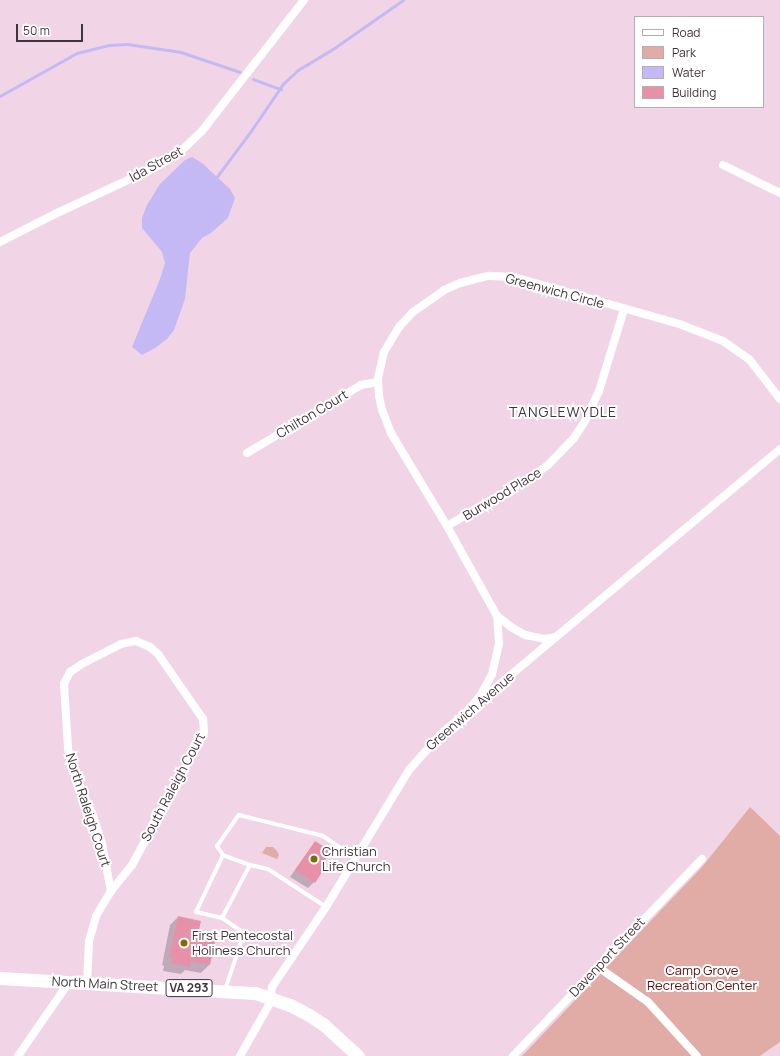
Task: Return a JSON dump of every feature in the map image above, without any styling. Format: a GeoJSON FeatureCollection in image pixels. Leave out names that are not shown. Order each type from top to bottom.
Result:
{"type":"FeatureCollection","features":[{"type":"Feature","properties":{"kind":"main road","name":"North Main Street"},"geometry":{"type":"LineString","coordinates":[[0,978],[225,990],[254,993],[290,1005],[322,1024],[358,1056]]}},
{"type":"Feature","properties":{"kind":"street","name":"Ida Street"},"geometry":{"type":"LineString","coordinates":[[0,242],[55,214],[158,166],[179,153],[202,131],[304,0]]}},
{"type":"Feature","properties":{"kind":"street"},"geometry":{"type":"LineString","coordinates":[[723,165],[780,193]]}},
{"type":"Feature","properties":{"kind":"street","name":"Greenwich Circle"},"geometry":{"type":"LineString","coordinates":[[555,637],[545,639],[525,635],[511,627],[497,616],[447,526],[391,433],[382,410],[378,382],[380,365],[384,352],[400,327],[426,301],[444,290],[471,280],[489,276],[514,278],[682,325],[723,340],[749,359],[780,399]]}},
{"type":"Feature","properties":{"kind":"street","name":"Burwood Place"},"geometry":{"type":"LineString","coordinates":[[447,526],[533,476],[548,465],[574,438],[585,421],[599,391],[624,309]]}},
{"type":"Feature","properties":{"kind":"street","name":"Chilton Court"},"geometry":{"type":"LineString","coordinates":[[247,453],[361,385],[378,382]]}},
{"type":"Feature","properties":{"kind":"street"},"geometry":{"type":"LineString","coordinates":[[555,637],[780,449]]}},
{"type":"Feature","properties":{"kind":"street","name":"Greenwich Circle"},"geometry":{"type":"LineString","coordinates":[[468,711],[482,693],[492,674],[499,642],[497,616]]}},
{"type":"Feature","properties":{"kind":"street","name":"Greenwich Avenue"},"geometry":{"type":"LineString","coordinates":[[240,1056],[270,1003],[272,998],[272,987],[326,907],[409,770],[442,732],[555,637]]}},
{"type":"Feature","properties":{"kind":"street","name":"North Raleigh Court"},"geometry":{"type":"LineString","coordinates":[[111,891],[102,844],[93,816],[71,765],[67,741],[64,698],[65,682],[70,672],[82,664],[101,653],[129,641],[141,643],[150,648],[164,662]]}},
{"type":"Feature","properties":{"kind":"street","name":"South Raleigh Court"},"geometry":{"type":"LineString","coordinates":[[87,983],[92,928],[96,916],[111,891],[132,865],[204,732],[203,719],[164,662]]}},
{"type":"Feature","properties":{"kind":"street","name":"Davenport Street"},"geometry":{"type":"LineString","coordinates":[[513,1056],[702,859]]}},
{"type":"Feature","properties":{"kind":"street"},"geometry":{"type":"LineString","coordinates":[[598,967],[648,1002],[697,1056]]}},
{"type":"Feature","properties":{"kind":"street"},"geometry":{"type":"LineString","coordinates":[[18,1056],[69,982]]}},
{"type":"Feature","properties":{"kind":"lane"},"geometry":{"type":"LineString","coordinates":[[326,907],[268,869],[223,856],[217,846],[239,815],[323,836],[356,859]]}},
{"type":"Feature","properties":{"kind":"lane"},"geometry":{"type":"LineString","coordinates":[[223,856],[196,912],[222,918],[240,930],[241,942],[225,990]]}},
{"type":"Feature","properties":{"kind":"lane"},"geometry":{"type":"LineString","coordinates":[[222,918],[250,865]]}},
{"type":"Feature","properties":{"kind":"green space","name":"Camp Grove Recreation Center"},"geometry":{"type":"Polygon","coordinates":[[[750,807],[780,836],[780,1042],[760,1056],[522,1056],[702,867],[750,807]]]}},
{"type":"Feature","properties":{"kind":"green space"},"geometry":{"type":"Polygon","coordinates":[[[266,847],[273,847],[277,851],[279,855],[277,859],[262,853],[266,847]]]}},
{"type":"Feature","properties":{"kind":"water"},"geometry":{"type":"Polygon","coordinates":[[[192,157],[202,163],[230,189],[235,198],[228,218],[211,233],[202,238],[190,253],[185,299],[174,330],[167,339],[142,355],[132,347],[165,263],[162,252],[142,228],[142,218],[147,205],[160,184],[185,160],[192,157]]]}},
{"type":"Feature","properties":{"kind":"building","name":"Christian Life Church"},"geometry":{"type":"Polygon","coordinates":[[[315,841],[331,851],[321,866],[324,869],[315,883],[295,870],[315,841]]]}},
{"type":"Feature","properties":{"kind":"building"},"geometry":{"type":"Polygon","coordinates":[[[178,916],[201,921],[199,930],[217,933],[210,965],[191,961],[190,967],[171,963],[172,958],[169,957],[178,916]]]}},
{"type":"Feature","properties":{"kind":"waterway"},"geometry":{"type":"LineString","coordinates":[[216,178],[251,131],[283,84],[298,70],[330,51],[403,0]]}},
{"type":"Feature","properties":{"kind":"waterway"},"geometry":{"type":"LineString","coordinates":[[0,96],[77,53],[110,45],[127,44],[181,52],[240,72]]}},
{"type":"Feature","properties":{"kind":"waterway"},"geometry":{"type":"LineString","coordinates":[[253,79],[281,89]]}},
{"type":"Feature","properties":{"kind":"place","name":"Christian Life Church"},"geometry":{"type":"Point","coordinates":[314,859]}},
{"type":"Feature","properties":{"kind":"place","name":"First Pentecostal Holiness Church"},"geometry":{"type":"Point","coordinates":[184,943]}},
{"type":"Feature","properties":{"kind":"district","name":"TANGLEWYDLE"},"geometry":{"type":"Point","coordinates":[563,412]}}]}
